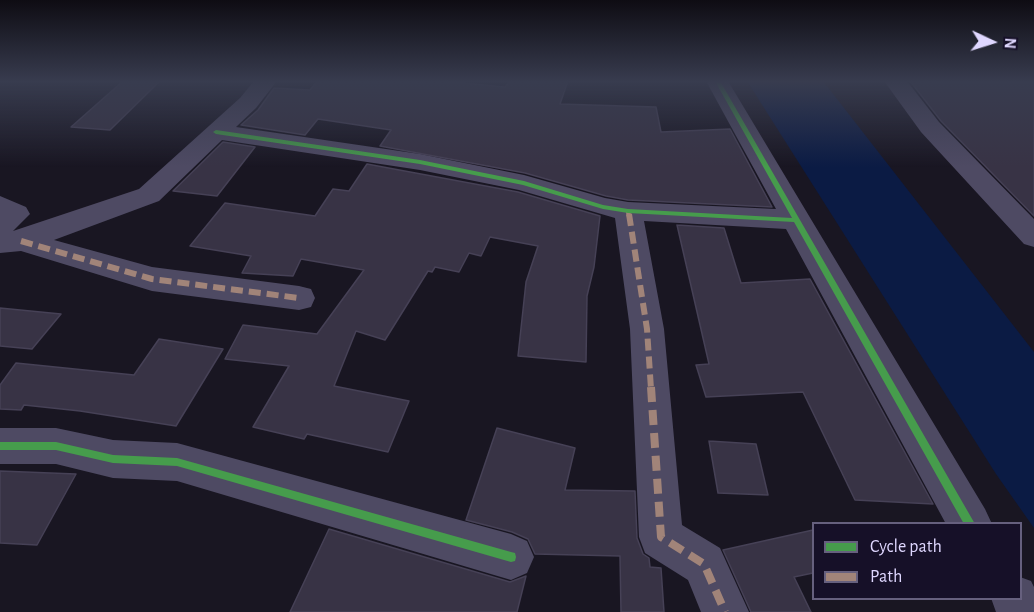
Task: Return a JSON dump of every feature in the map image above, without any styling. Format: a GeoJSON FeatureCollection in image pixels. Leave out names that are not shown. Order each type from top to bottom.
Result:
{"type":"FeatureCollection","features":[{"type":"Feature","properties":{"kind":"street"},"geometry":{"type":"LineString","coordinates":[[7,237],[149,195],[241,110]]}},
{"type":"Feature","properties":{"kind":"street"},"geometry":{"type":"LineString","coordinates":[[733,110],[969,522]]}},
{"type":"Feature","properties":{"kind":"street"},"geometry":{"type":"LineString","coordinates":[[917,110],[930,127],[1034,237]]}},
{"type":"Feature","properties":{"kind":"street"},"geometry":{"type":"LineString","coordinates":[[216,132],[420,162],[524,183],[603,207],[628,212],[796,220]]}},
{"type":"Feature","properties":{"kind":"street"},"geometry":{"type":"LineString","coordinates":[[0,205],[16,214],[7,237]]}},
{"type":"Feature","properties":{"kind":"street"},"geometry":{"type":"LineString","coordinates":[[628,212],[648,329],[661,537],[704,564],[725,612]]}},
{"type":"Feature","properties":{"kind":"street"},"geometry":{"type":"LineString","coordinates":[[7,237],[152,279],[299,298]]}},
{"type":"Feature","properties":{"kind":"street"},"geometry":{"type":"LineString","coordinates":[[0,446],[56,446],[113,459],[177,462],[511,558]]}},
{"type":"Feature","properties":{"kind":"water"},"geometry":{"type":"Polygon","coordinates":[[[765,110],[845,110],[1034,352],[1034,528],[996,474],[765,110]]]}},
{"type":"Feature","properties":{"kind":"building"},"geometry":{"type":"Polygon","coordinates":[[[91,110],[131,110],[110,130],[71,127],[91,110]]]}},
{"type":"Feature","properties":{"kind":"building"},"geometry":{"type":"Polygon","coordinates":[[[258,110],[657,110],[661,132],[730,129],[772,207],[628,200],[606,196],[525,173],[380,146],[391,130],[318,119],[305,135],[241,125],[258,110]]]}},
{"type":"Feature","properties":{"kind":"building"},"geometry":{"type":"Polygon","coordinates":[[[932,110],[1034,110],[1034,216],[932,110]]]}},
{"type":"Feature","properties":{"kind":"building"},"geometry":{"type":"Polygon","coordinates":[[[223,142],[255,147],[217,196],[173,191],[223,142]]]}},
{"type":"Feature","properties":{"kind":"building"},"geometry":{"type":"Polygon","coordinates":[[[367,164],[518,192],[600,216],[594,267],[587,296],[586,362],[518,356],[526,282],[538,246],[490,237],[481,256],[469,253],[459,272],[435,267],[432,272],[428,271],[385,340],[356,331],[334,386],[409,401],[388,452],[307,434],[304,439],[253,427],[289,366],[225,359],[243,325],[317,334],[364,270],[301,259],[293,276],[242,273],[251,256],[190,246],[225,203],[315,216],[333,189],[349,191],[367,164]]]}},
{"type":"Feature","properties":{"kind":"building"},"geometry":{"type":"Polygon","coordinates":[[[677,225],[724,228],[741,283],[810,279],[933,504],[855,500],[803,392],[706,397],[696,365],[709,364],[677,225]]]}},
{"type":"Feature","properties":{"kind":"building"},"geometry":{"type":"Polygon","coordinates":[[[0,308],[61,314],[32,349],[0,346],[0,308]]]}},
{"type":"Feature","properties":{"kind":"building"},"geometry":{"type":"Polygon","coordinates":[[[159,339],[223,349],[176,426],[24,405],[21,410],[0,409],[0,385],[16,363],[134,375],[159,339]]]}},
{"type":"Feature","properties":{"kind":"building"},"geometry":{"type":"Polygon","coordinates":[[[497,428],[575,448],[565,490],[635,491],[637,538],[643,554],[649,558],[650,567],[661,568],[664,612],[621,612],[620,556],[535,554],[528,539],[512,532],[466,520],[497,428]]]}},
{"type":"Feature","properties":{"kind":"building"},"geometry":{"type":"Polygon","coordinates":[[[709,441],[756,444],[768,495],[718,493],[709,441]]]}},
{"type":"Feature","properties":{"kind":"building"},"geometry":{"type":"Polygon","coordinates":[[[0,471],[76,474],[37,545],[0,543],[0,471]]]}},
{"type":"Feature","properties":{"kind":"building"},"geometry":{"type":"Polygon","coordinates":[[[329,529],[510,582],[526,576],[517,612],[290,612],[329,529]]]}},
{"type":"Feature","properties":{"kind":"building"},"geometry":{"type":"Polygon","coordinates":[[[812,530],[812,573],[794,577],[811,612],[751,612],[723,550],[812,530]]]}},
{"type":"Feature","properties":{"kind":"marked path"},"geometry":{"type":"LineString","coordinates":[[628,211],[647,329],[661,537],[704,564],[725,612]]}},
{"type":"Feature","properties":{"kind":"marked path"},"geometry":{"type":"LineString","coordinates":[[21,241],[152,279],[299,298]]}},
{"type":"Feature","properties":{"kind":"cycle path"},"geometry":{"type":"LineString","coordinates":[[733,110],[969,522]]}},
{"type":"Feature","properties":{"kind":"cycle path"},"geometry":{"type":"LineString","coordinates":[[216,132],[420,162],[524,183],[603,207],[628,211],[796,220]]}},
{"type":"Feature","properties":{"kind":"cycle path"},"geometry":{"type":"LineString","coordinates":[[0,446],[56,446],[113,459],[177,462],[511,557]]}}]}
